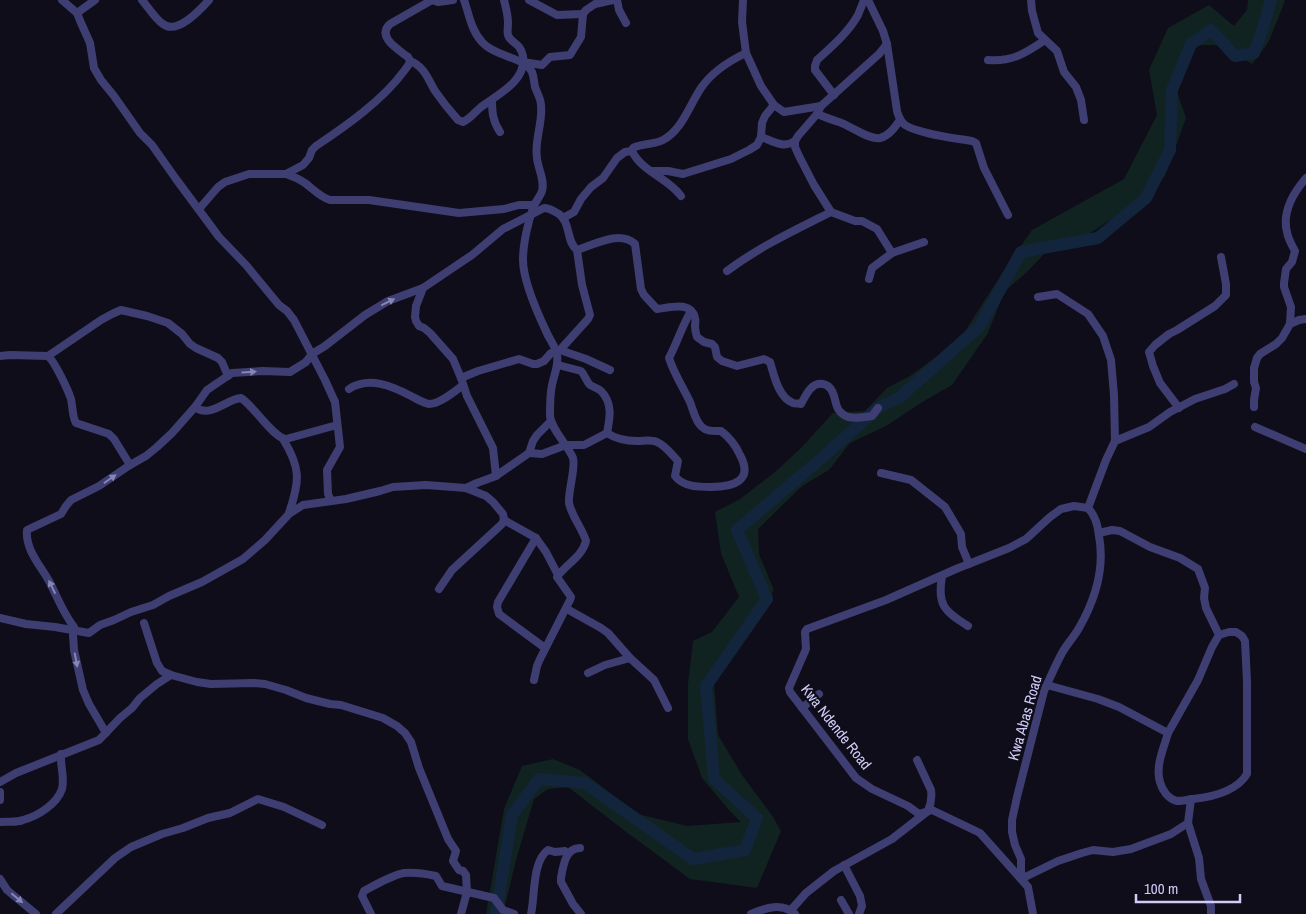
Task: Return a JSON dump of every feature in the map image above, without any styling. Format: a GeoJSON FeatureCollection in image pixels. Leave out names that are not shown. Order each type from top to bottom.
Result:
{"type":"FeatureCollection","features":[{"type":"Feature","properties":{"kind":"street"},"geometry":{"type":"LineString","coordinates":[[62,0],[77,13],[90,43],[96,72],[140,134],[152,145],[219,237],[294,320],[326,380],[335,402],[340,447],[327,470],[328,494],[331,502]]}},
{"type":"Feature","properties":{"kind":"street"},"geometry":{"type":"LineString","coordinates":[[77,13],[95,0]]}},
{"type":"Feature","properties":{"kind":"street"},"geometry":{"type":"LineString","coordinates":[[142,0],[161,23],[169,27],[176,26],[196,14],[209,0]]}},
{"type":"Feature","properties":{"kind":"street"},"geometry":{"type":"LineString","coordinates":[[453,0],[438,2],[432,0],[390,24],[385,30],[388,40],[408,57],[410,61],[422,69],[436,92],[458,120],[463,122],[468,120],[516,79],[520,72],[523,62],[522,55],[519,46],[508,35],[507,11],[504,0]]}},
{"type":"Feature","properties":{"kind":"street"},"geometry":{"type":"LineString","coordinates":[[464,0],[471,23],[481,41],[493,51],[523,62],[542,65],[550,57],[570,55],[581,37],[583,14],[586,10],[595,4],[613,0]]}},
{"type":"Feature","properties":{"kind":"street"},"geometry":{"type":"LineString","coordinates":[[529,0],[557,15],[583,14]]}},
{"type":"Feature","properties":{"kind":"street"},"geometry":{"type":"LineString","coordinates":[[617,0],[619,10],[626,23]]}},
{"type":"Feature","properties":{"kind":"street"},"geometry":{"type":"LineString","coordinates":[[743,0],[742,22],[746,53],[761,86],[774,105],[784,112],[821,106]]}},
{"type":"Feature","properties":{"kind":"street"},"geometry":{"type":"LineString","coordinates":[[866,0],[888,44],[900,120],[906,126],[922,131],[976,143],[984,168],[1008,215]]}},
{"type":"Feature","properties":{"kind":"street"},"geometry":{"type":"LineString","coordinates":[[834,95],[815,70],[817,60],[843,36],[866,0]]}},
{"type":"Feature","properties":{"kind":"street"},"geometry":{"type":"LineString","coordinates":[[1031,0],[1038,33],[1057,51],[1064,72],[1076,87],[1081,100],[1084,120]]}},
{"type":"Feature","properties":{"kind":"street"},"geometry":{"type":"LineString","coordinates":[[988,60],[999,61],[1026,53],[1044,40]]}},
{"type":"Feature","properties":{"kind":"street"},"geometry":{"type":"LineString","coordinates":[[761,137],[783,146],[790,145],[817,114],[821,106],[888,44]]}},
{"type":"Feature","properties":{"kind":"street"},"geometry":{"type":"LineString","coordinates":[[563,218],[574,212],[581,199],[591,187],[603,178],[616,158],[632,151],[638,145],[663,140],[671,134],[686,115],[702,87],[713,75],[732,60],[746,53]]}},
{"type":"Feature","properties":{"kind":"street"},"geometry":{"type":"LineString","coordinates":[[286,174],[303,165],[309,158],[312,150],[360,114],[387,90],[403,73],[410,64],[410,61]]}},
{"type":"Feature","properties":{"kind":"street"},"geometry":{"type":"LineString","coordinates":[[523,62],[531,70],[541,104],[541,128],[536,146],[543,189],[531,214],[524,246],[523,261],[530,292],[546,333],[558,350],[586,359],[610,370]]}},
{"type":"Feature","properties":{"kind":"street"},"geometry":{"type":"LineString","coordinates":[[492,100],[492,114],[500,132]]}},
{"type":"Feature","properties":{"kind":"street"},"geometry":{"type":"LineString","coordinates":[[651,172],[668,171],[683,174],[692,172],[731,159],[749,150],[758,145],[761,137],[762,123],[774,105]]}},
{"type":"Feature","properties":{"kind":"street"},"geometry":{"type":"LineString","coordinates":[[817,114],[875,138],[886,135],[900,120]]}},
{"type":"Feature","properties":{"kind":"street"},"geometry":{"type":"LineString","coordinates":[[795,141],[795,147],[804,166],[822,200],[831,212],[854,221],[862,221],[877,229],[892,253]]}},
{"type":"Feature","properties":{"kind":"street"},"geometry":{"type":"LineString","coordinates":[[632,151],[635,158],[641,164],[676,189],[682,196]]}},
{"type":"Feature","properties":{"kind":"street"},"geometry":{"type":"LineString","coordinates":[[199,209],[218,187],[226,182],[249,174],[286,174],[302,180],[319,195],[330,200],[369,200],[459,213],[534,205]]}},
{"type":"Feature","properties":{"kind":"street"},"geometry":{"type":"LineString","coordinates":[[1254,407],[1256,388],[1254,368],[1257,358],[1282,338],[1290,324],[1291,307],[1284,283],[1286,269],[1292,262],[1295,251],[1286,231],[1287,211],[1295,194],[1306,178]]}},
{"type":"Feature","properties":{"kind":"street"},"geometry":{"type":"LineString","coordinates":[[106,733],[83,690],[74,650],[72,634],[74,627],[65,615],[31,551],[27,540],[27,530],[61,514],[71,500],[99,486],[146,456],[195,407],[207,390],[232,373],[290,372],[306,362],[312,354],[388,301],[423,288],[472,255],[503,229],[544,208],[551,209],[563,218],[573,247],[577,250],[582,285],[590,315],[558,350],[551,353],[544,361],[538,364],[519,360],[478,371],[462,381],[442,399],[431,404],[380,383],[368,382],[349,388]]}},
{"type":"Feature","properties":{"kind":"street"},"geometry":{"type":"LineString","coordinates":[[727,271],[759,249],[831,212]]}},
{"type":"Feature","properties":{"kind":"street"},"geometry":{"type":"LineString","coordinates":[[577,250],[618,237],[631,240],[636,244],[641,289],[644,296],[657,309],[676,306],[687,308],[691,311],[696,319],[694,328],[697,337],[704,342],[712,344],[722,361],[737,366],[764,359],[770,362],[783,396],[793,403],[801,404],[811,387],[819,383],[827,384],[831,389],[836,406],[846,417],[872,416],[878,408]]}},
{"type":"Feature","properties":{"kind":"street"},"geometry":{"type":"LineString","coordinates":[[869,279],[872,268],[892,253],[924,242]]}},
{"type":"Feature","properties":{"kind":"street"},"geometry":{"type":"LineString","coordinates":[[1179,408],[1160,383],[1149,352],[1169,334],[1215,306],[1226,296],[1226,284],[1221,257]]}},
{"type":"Feature","properties":{"kind":"street"},"geometry":{"type":"LineString","coordinates":[[423,288],[416,306],[416,321],[419,326],[430,333],[453,359],[476,414],[493,448],[496,476]]}},
{"type":"Feature","properties":{"kind":"street"},"geometry":{"type":"LineString","coordinates":[[1038,297],[1057,294],[1088,314],[1103,336],[1111,360],[1115,441],[1088,508]]}},
{"type":"Feature","properties":{"kind":"street"},"geometry":{"type":"LineString","coordinates":[[0,356],[48,356],[121,310],[168,323],[182,334],[190,344],[218,358],[222,362],[228,376]]}},
{"type":"Feature","properties":{"kind":"street"},"geometry":{"type":"LineString","coordinates":[[607,433],[620,440],[650,440],[661,444],[678,461],[675,476],[678,480],[688,485],[722,487],[736,484],[742,479],[745,469],[736,447],[721,431],[710,431],[700,426],[689,400],[676,377],[669,358],[691,311]]}},
{"type":"Feature","properties":{"kind":"street"},"geometry":{"type":"LineString","coordinates":[[1290,324],[1306,319]]}},
{"type":"Feature","properties":{"kind":"street"},"geometry":{"type":"LineString","coordinates":[[558,350],[558,365],[551,388],[551,421],[574,460]]}},
{"type":"Feature","properties":{"kind":"street"},"geometry":{"type":"LineString","coordinates":[[48,356],[55,365],[70,399],[76,423],[109,434],[130,465]]}},
{"type":"Feature","properties":{"kind":"street"},"geometry":{"type":"LineString","coordinates":[[558,365],[581,371],[590,385],[600,390],[608,402],[610,410],[607,433]]}},
{"type":"Feature","properties":{"kind":"street"},"geometry":{"type":"LineString","coordinates":[[1115,441],[1150,427],[1170,412],[1195,399],[1234,384]]}},
{"type":"Feature","properties":{"kind":"street"},"geometry":{"type":"LineString","coordinates":[[195,407],[198,410],[217,409],[235,398],[242,398],[283,439],[293,455],[297,468],[295,494],[289,514]]}},
{"type":"Feature","properties":{"kind":"street"},"geometry":{"type":"LineString","coordinates":[[466,488],[496,476],[528,453],[537,435],[551,421]]}},
{"type":"Feature","properties":{"kind":"street"},"geometry":{"type":"LineString","coordinates":[[283,439],[337,425]]}},
{"type":"Feature","properties":{"kind":"street"},"geometry":{"type":"LineString","coordinates":[[1256,427],[1306,449]]}},
{"type":"Feature","properties":{"kind":"street"},"geometry":{"type":"LineString","coordinates":[[528,453],[542,454],[566,445],[584,445],[607,433]]}},
{"type":"Feature","properties":{"kind":"street"},"geometry":{"type":"LineString","coordinates":[[558,575],[574,560],[585,546],[586,541],[574,518],[569,502],[574,460],[584,445]]}},
{"type":"Feature","properties":{"kind":"street"},"geometry":{"type":"LineString","coordinates":[[881,473],[911,480],[945,507],[961,534],[962,547],[969,564]]}},
{"type":"Feature","properties":{"kind":"street"},"geometry":{"type":"LineString","coordinates":[[0,618],[26,624],[89,633],[100,625],[153,605],[202,582],[242,560],[265,540],[289,514],[303,505],[331,502],[393,487],[426,485],[466,488],[486,496],[494,502],[503,514],[504,520]]}},
{"type":"Feature","properties":{"kind":"street","name":"Kwa Ndende Road"},"geometry":{"type":"LineString","coordinates":[[1021,879],[980,833],[935,811],[919,814],[908,806],[872,789],[856,778],[790,692],[789,688],[806,649],[805,632],[807,629],[878,603],[1018,544],[1035,532],[1050,516],[1061,509],[1074,506],[1088,508]]}},
{"type":"Feature","properties":{"kind":"street","name":"Kwa Abas Road"},"geometry":{"type":"LineString","coordinates":[[1033,914],[1028,887],[1021,879],[1021,859],[1012,832],[1012,820],[1041,698],[1063,652],[1083,620],[1096,590],[1101,558],[1099,532],[1094,516],[1088,508]]}},
{"type":"Feature","properties":{"kind":"street"},"geometry":{"type":"LineString","coordinates":[[504,520],[536,538],[546,552],[558,575],[558,580],[570,597],[567,609],[537,666],[534,680]]}},
{"type":"Feature","properties":{"kind":"street"},"geometry":{"type":"LineString","coordinates":[[439,589],[452,570],[504,520]]}},
{"type":"Feature","properties":{"kind":"street"},"geometry":{"type":"LineString","coordinates":[[1099,532],[1120,531],[1150,547],[1180,558],[1198,569],[1205,588],[1206,608],[1218,635],[1198,680],[1168,733],[1159,766],[1159,780],[1165,793],[1178,800],[1222,793],[1243,781],[1247,774],[1245,641],[1236,632],[1218,635]]}},
{"type":"Feature","properties":{"kind":"street"},"geometry":{"type":"LineString","coordinates":[[536,538],[497,606],[499,614],[545,648]]}},
{"type":"Feature","properties":{"kind":"street"},"geometry":{"type":"LineString","coordinates":[[942,576],[940,592],[942,603],[968,626]]}},
{"type":"Feature","properties":{"kind":"street"},"geometry":{"type":"LineString","coordinates":[[567,609],[608,633],[630,658],[654,680],[668,708]]}},
{"type":"Feature","properties":{"kind":"street"},"geometry":{"type":"LineString","coordinates":[[144,623],[157,663],[162,671],[171,675],[211,684],[265,684],[306,698],[342,705],[383,718],[405,732],[411,742],[419,768],[448,839],[456,850],[453,861],[459,870],[463,871],[466,875],[467,892],[461,914]]}},
{"type":"Feature","properties":{"kind":"street"},"geometry":{"type":"LineString","coordinates":[[588,673],[605,665],[630,658]]}},
{"type":"Feature","properties":{"kind":"street"},"geometry":{"type":"LineString","coordinates":[[0,782],[16,773],[48,762],[61,754],[100,740],[140,698],[171,675]]}},
{"type":"Feature","properties":{"kind":"street"},"geometry":{"type":"LineString","coordinates":[[1046,685],[1098,699],[1119,707],[1168,733]]}},
{"type":"Feature","properties":{"kind":"street"},"geometry":{"type":"LineString","coordinates":[[802,708],[819,694]]}},
{"type":"Feature","properties":{"kind":"street"},"geometry":{"type":"LineString","coordinates":[[0,822],[22,821],[37,814],[58,797],[62,789],[61,754]]}},
{"type":"Feature","properties":{"kind":"street"},"geometry":{"type":"LineString","coordinates":[[751,914],[774,906],[793,912],[806,893],[825,878],[844,864],[892,839],[928,811],[931,790],[917,760]]}},
{"type":"Feature","properties":{"kind":"street"},"geometry":{"type":"LineString","coordinates":[[0,792],[0,800]]}},
{"type":"Feature","properties":{"kind":"street"},"geometry":{"type":"LineString","coordinates":[[56,914],[109,864],[131,847],[208,818],[230,813],[258,799],[322,825]]}},
{"type":"Feature","properties":{"kind":"street"},"geometry":{"type":"LineString","coordinates":[[1191,799],[1188,823],[1199,858],[1201,879],[1211,906],[1211,914]]}},
{"type":"Feature","properties":{"kind":"street"},"geometry":{"type":"LineString","coordinates":[[1021,879],[1058,862],[1093,850],[1113,852],[1131,849],[1171,834],[1188,823]]}},
{"type":"Feature","properties":{"kind":"street"},"geometry":{"type":"LineString","coordinates":[[580,848],[574,848],[568,853],[561,882],[581,914]]}},
{"type":"Feature","properties":{"kind":"street"},"geometry":{"type":"LineString","coordinates":[[531,914],[535,878],[541,857],[548,850],[556,852],[565,851],[568,853]]}},
{"type":"Feature","properties":{"kind":"street"},"geometry":{"type":"LineString","coordinates":[[844,864],[860,896],[862,906],[859,914]]}},
{"type":"Feature","properties":{"kind":"street"},"geometry":{"type":"LineString","coordinates":[[371,914],[362,896],[364,891],[404,873],[424,873],[436,876],[442,886],[494,898],[503,910],[514,914]]}},
{"type":"Feature","properties":{"kind":"street"},"geometry":{"type":"LineString","coordinates":[[0,879],[7,890],[36,914]]}},
{"type":"Feature","properties":{"kind":"street"},"geometry":{"type":"LineString","coordinates":[[841,900],[849,914]]}},
{"type":"Feature","properties":{"kind":"green space"},"geometry":{"type":"Polygon","coordinates":[[[1248,0],[1285,0],[1268,43],[1252,64],[1219,45],[1190,45],[1177,92],[1186,118],[1165,176],[1136,203],[1075,243],[1045,253],[1004,292],[988,333],[952,385],[886,426],[850,443],[829,470],[802,486],[758,529],[759,554],[774,590],[748,630],[713,672],[718,735],[742,775],[781,831],[757,888],[690,879],[568,787],[548,789],[534,799],[516,860],[503,914],[486,914],[504,809],[522,766],[553,759],[580,770],[638,814],[687,826],[741,822],[702,778],[688,739],[688,684],[693,641],[712,632],[739,597],[721,553],[715,512],[740,499],[775,472],[800,449],[833,413],[865,411],[887,388],[910,376],[960,339],[1032,230],[1124,179],[1157,115],[1149,70],[1168,28],[1209,5],[1234,26],[1247,10],[1248,0]]]}},
{"type":"Feature","properties":{"kind":"waterway"},"geometry":{"type":"LineString","coordinates":[[496,914],[512,815],[539,779],[585,783],[693,859],[745,850],[757,818],[714,779],[706,686],[767,599],[737,530],[878,408],[900,397],[980,326],[1021,252],[1098,238],[1146,198],[1170,150],[1172,90],[1191,44],[1211,30],[1235,56],[1254,53],[1271,0]]}}]}
